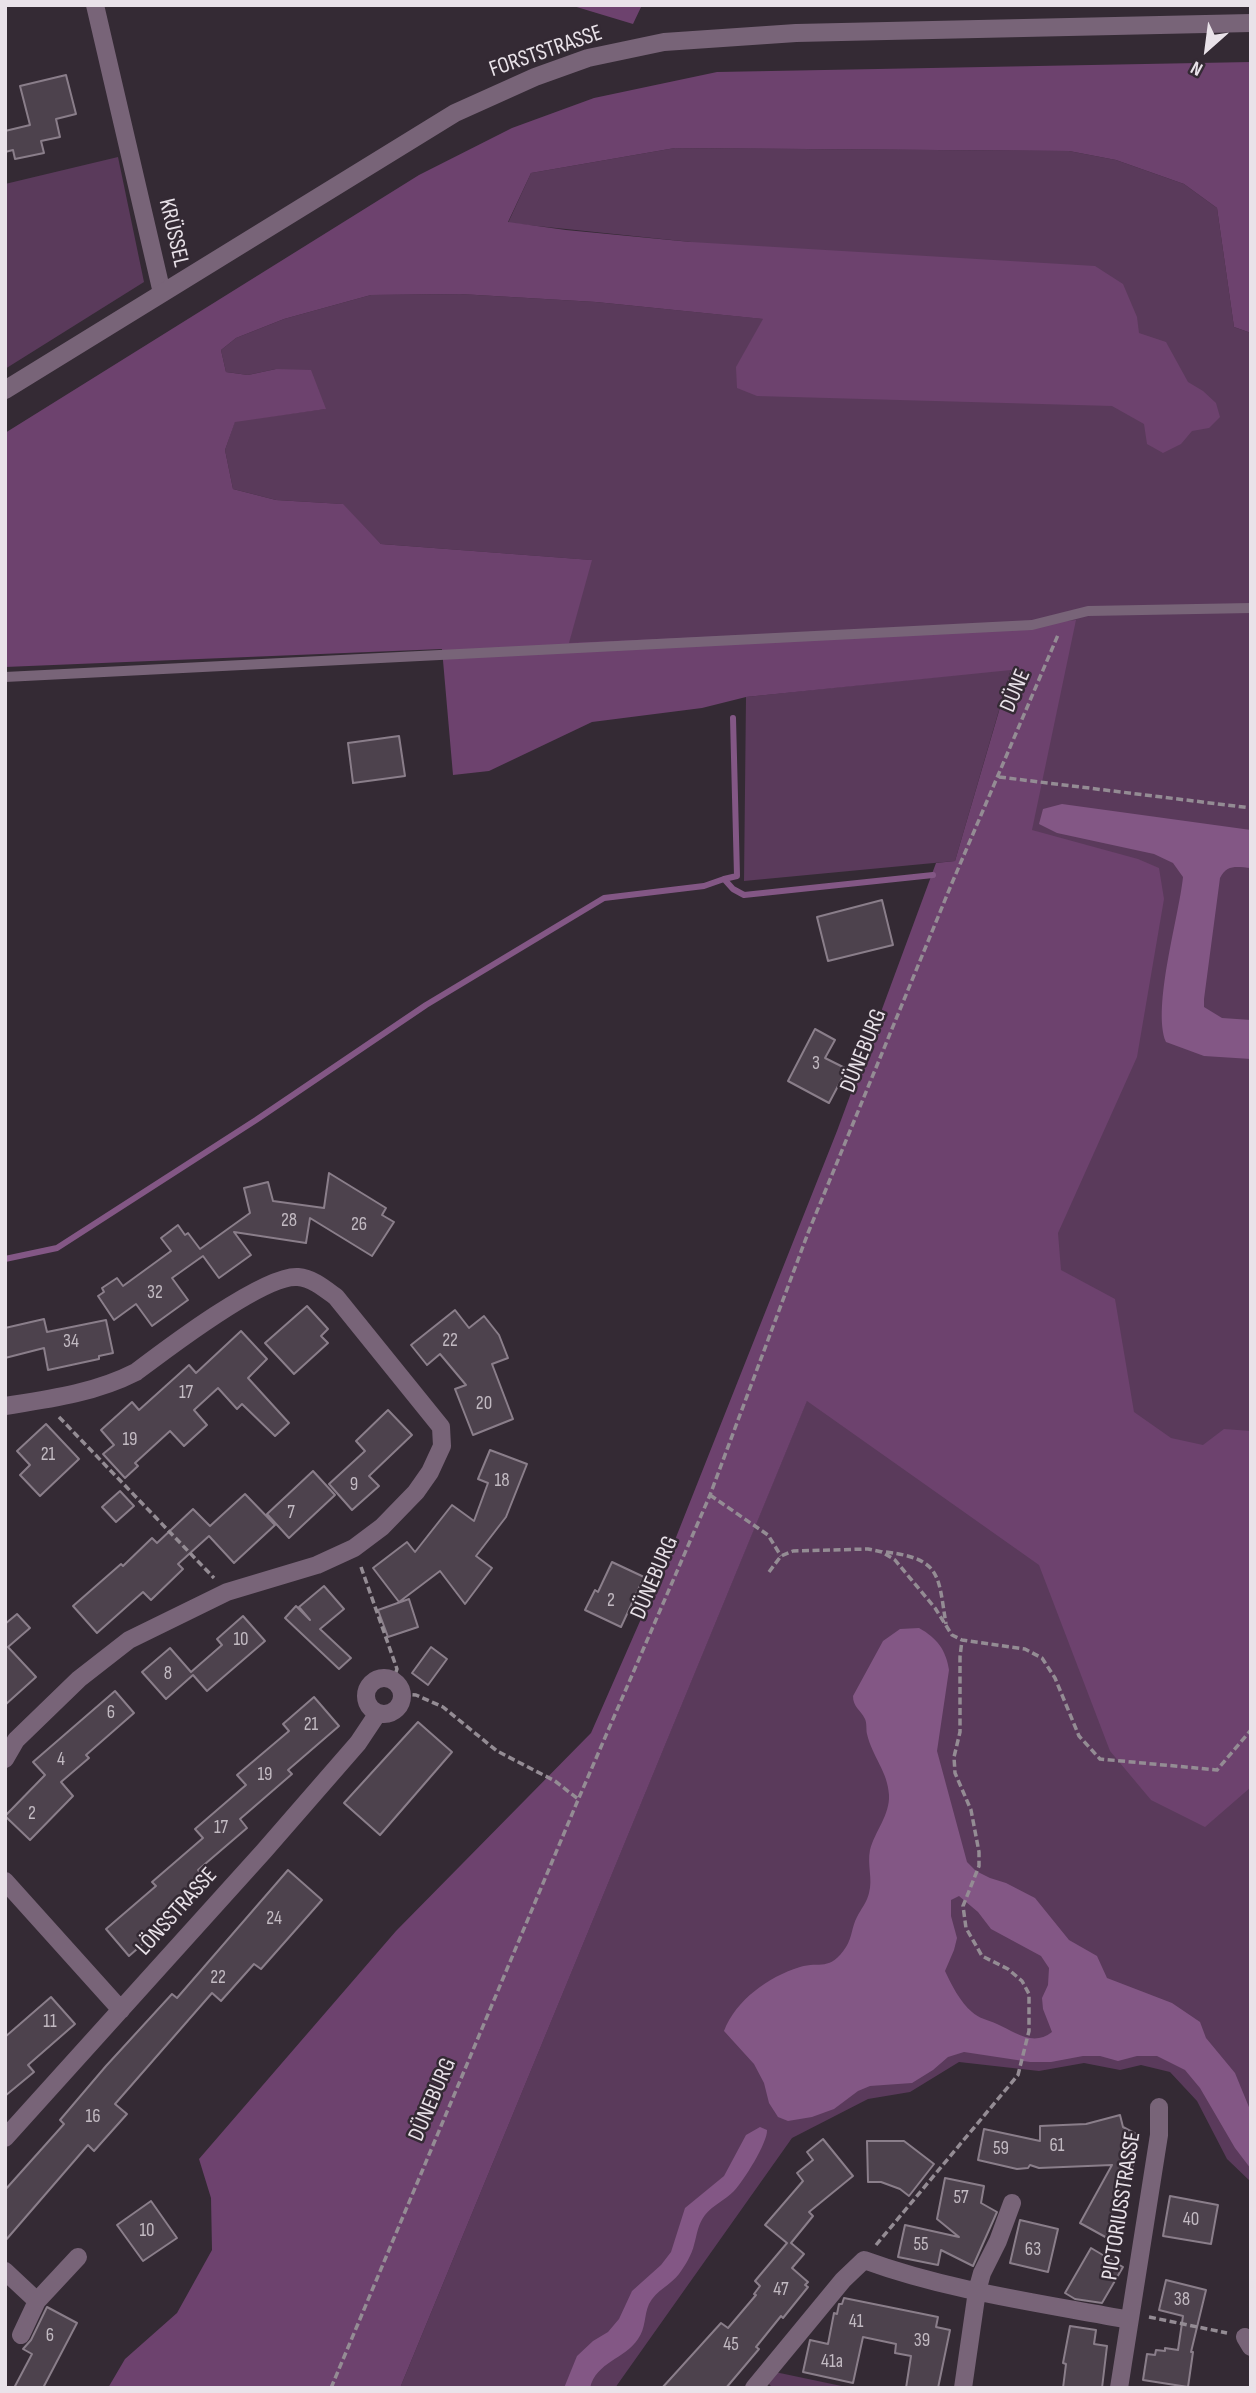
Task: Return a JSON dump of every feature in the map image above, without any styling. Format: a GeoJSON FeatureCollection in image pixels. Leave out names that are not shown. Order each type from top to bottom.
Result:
{"type":"FeatureCollection","features":[{"type":"Feature","properties":{"kind":"street","name":"KRÜSSEL"},"geometry":{"type":"LineString","coordinates":[[5,390],[162,293],[94,5]]}},
{"type":"Feature","properties":{"kind":"street","name":"FORSTSTRASSE"},"geometry":{"type":"LineString","coordinates":[[162,293],[455,113],[535,77],[587,58],[664,42],[796,33],[1251,23]]}},
{"type":"Feature","properties":{"kind":"street"},"geometry":{"type":"LineString","coordinates":[[5,1406],[92,1391],[126,1377],[249,1294],[274,1282],[297,1277],[318,1284],[336,1297],[441,1427],[442,1446],[438,1458],[416,1492],[382,1527],[354,1548],[317,1565],[227,1592],[129,1640],[11,1734],[5,1759]]}},
{"type":"Feature","properties":{"kind":"street"},"geometry":{"type":"LineString","coordinates":[[380,1678],[398,1687],[400,1705],[390,1713],[378,1713],[366,1700],[367,1688],[375,1680],[380,1678]]}},
{"type":"Feature","properties":{"kind":"street","name":"LÖNSSTRASSE"},"geometry":{"type":"LineString","coordinates":[[5,2138],[273,1841],[358,1742],[378,1713]]}},
{"type":"Feature","properties":{"kind":"street"},"geometry":{"type":"LineString","coordinates":[[5,1881],[121,2010]]}},
{"type":"Feature","properties":{"kind":"street","name":"PICTORIUSSTRASSE"},"geometry":{"type":"LineString","coordinates":[[1119,2388],[1159,2135],[1159,2107]]}},
{"type":"Feature","properties":{"kind":"street"},"geometry":{"type":"LineString","coordinates":[[962,2388],[977,2291],[982,2273],[1013,2203]]}},
{"type":"Feature","properties":{"kind":"street"},"geometry":{"type":"LineString","coordinates":[[21,2335],[37,2301],[78,2257]]}},
{"type":"Feature","properties":{"kind":"street"},"geometry":{"type":"LineString","coordinates":[[754,2388],[843,2280],[863,2260],[977,2291],[1130,2316]]}},
{"type":"Feature","properties":{"kind":"street"},"geometry":{"type":"LineString","coordinates":[[5,2271],[37,2301]]}},
{"type":"Feature","properties":{"kind":"lane"},"geometry":{"type":"LineString","coordinates":[[5,677],[1032,625],[1087,611],[1251,608]]}},
{"type":"Feature","properties":{"kind":"path","name":"DÜNE"},"geometry":{"type":"LineString","coordinates":[[999,777],[1059,633],[1061,618]]}},
{"type":"Feature","properties":{"kind":"path"},"geometry":{"type":"LineString","coordinates":[[999,777],[1251,808]]}},
{"type":"Feature","properties":{"kind":"path","name":"DÜNEBURG"},"geometry":{"type":"LineString","coordinates":[[331,2388],[578,1800],[710,1495],[808,1233],[999,777]]}},
{"type":"Feature","properties":{"kind":"path"},"geometry":{"type":"LineString","coordinates":[[44,1401],[227,1592]]}},
{"type":"Feature","properties":{"kind":"path"},"geometry":{"type":"LineString","coordinates":[[710,1495],[768,1535],[781,1556]]}},
{"type":"Feature","properties":{"kind":"path"},"geometry":{"type":"LineString","coordinates":[[354,1548],[397,1669],[398,1687],[443,1707],[497,1751],[555,1781],[578,1800]]}},
{"type":"Feature","properties":{"kind":"path"},"geometry":{"type":"LineString","coordinates":[[769,1572],[781,1556],[793,1551],[868,1549],[916,1559],[931,1567],[940,1580],[947,1626]]}},
{"type":"Feature","properties":{"kind":"path"},"geometry":{"type":"LineString","coordinates":[[882,1552],[895,1560],[935,1608],[952,1635],[962,1640],[1025,1649],[1042,1658],[1055,1678],[1079,1736],[1100,1759],[1217,1770],[1251,1730]]}},
{"type":"Feature","properties":{"kind":"path"},"geometry":{"type":"LineString","coordinates":[[863,2260],[1018,2075],[1029,2031],[1029,1994],[1022,1981],[1008,1969],[982,1956],[966,1928],[963,1906],[979,1866],[979,1852],[971,1810],[955,1773],[954,1757],[960,1732],[962,1640]]}},
{"type":"Feature","properties":{"kind":"path","name":"PICTORIUSSTRASSE"},"geometry":{"type":"LineString","coordinates":[[1130,2316],[1248,2342]]}},
{"type":"Feature","properties":{"kind":"shaded area"},"geometry":{"type":"Polygon","coordinates":[[[570,5],[642,5],[633,24],[570,5]]]}},
{"type":"Feature","properties":{"kind":"shaded area"},"geometry":{"type":"Polygon","coordinates":[[[1251,62],[1251,333],[1234,327],[1217,208],[1184,184],[1116,160],[1069,151],[675,148],[531,173],[508,222],[691,242],[1095,266],[1123,284],[1137,317],[1139,333],[1166,342],[1188,382],[1216,403],[1220,417],[1209,428],[1192,431],[1181,444],[1163,453],[1147,444],[1144,424],[1112,406],[757,396],[737,388],[736,367],[763,319],[596,302],[460,294],[371,295],[284,319],[236,338],[221,350],[226,372],[248,375],[276,369],[311,370],[326,409],[235,422],[225,450],[233,489],[276,500],[343,504],[381,544],[592,560],[569,643],[1076,620],[1032,830],[1138,859],[1159,868],[1164,899],[1137,1057],[1058,1233],[1061,1270],[1115,1299],[1134,1412],[1171,1438],[1203,1445],[1224,1429],[1251,1431],[1251,1787],[1205,1827],[1151,1800],[1110,1751],[1039,1565],[807,1401],[400,2388],[108,2388],[125,2359],[177,2313],[212,2250],[211,2198],[199,2159],[396,1931],[591,1733],[669,1555],[837,1131],[936,863],[955,861],[1011,670],[746,697],[702,708],[592,722],[489,771],[453,775],[442,649],[5,667],[5,433],[419,175],[512,128],[594,98],[717,72],[1251,62]]]}},
{"type":"Feature","properties":{"kind":"shaded area"},"geometry":{"type":"Polygon","coordinates":[[[675,148],[1069,151],[1116,160],[1184,184],[1217,208],[1234,327],[1251,333],[1251,2182],[1227,2159],[1197,2101],[1170,2072],[1141,2065],[1120,2070],[1084,2063],[1039,2071],[959,2062],[910,2092],[868,2099],[792,2138],[615,2388],[400,2388],[807,1400],[1075,620],[568,644],[591,560],[381,544],[342,504],[276,500],[233,489],[225,450],[235,421],[325,409],[276,369],[248,375],[226,372],[221,350],[236,338],[284,319],[371,295],[460,294],[596,302],[764,319],[691,242],[508,223],[531,173],[675,148]]]}},
{"type":"Feature","properties":{"kind":"shaded area"},"geometry":{"type":"Polygon","coordinates":[[[118,157],[144,282],[5,369],[5,184],[118,157]]]}},
{"type":"Feature","properties":{"kind":"shaded area"},"geometry":{"type":"Polygon","coordinates":[[[1011,669],[955,861],[744,881],[746,697],[1011,669]]]}},
{"type":"Feature","properties":{"kind":"shaded area"},"geometry":{"type":"Polygon","coordinates":[[[1062,804],[1251,830],[1251,868],[1229,868],[1220,878],[1204,1007],[1222,1018],[1251,1020],[1251,1059],[1204,1056],[1166,1042],[1162,1007],[1164,985],[1183,877],[1173,863],[1154,854],[1057,833],[1039,824],[1043,809],[1062,804]]]}},
{"type":"Feature","properties":{"kind":"shaded area"},"geometry":{"type":"Polygon","coordinates":[[[919,1628],[925,1632],[940,1645],[948,1663],[937,1751],[967,1862],[976,1871],[1035,1898],[1069,1940],[1097,1956],[1107,1978],[1172,2003],[1200,2022],[1206,2038],[1235,2073],[1251,2112],[1251,2169],[1235,2148],[1200,2088],[1185,2070],[1157,2056],[1137,2056],[1118,2061],[1100,2056],[1083,2056],[1051,2062],[1030,2062],[964,2052],[948,2057],[912,2083],[870,2086],[858,2091],[834,2109],[812,2117],[788,2121],[778,2117],[769,2103],[764,2083],[754,2064],[724,2031],[736,2009],[765,1983],[800,1967],[830,1963],[848,1943],[869,1893],[870,1850],[889,1802],[886,1779],[869,1742],[866,1721],[855,1705],[853,1696],[883,1641],[900,1629],[919,1628]],[[959,1896],[951,1900],[951,1916],[957,1938],[945,1971],[953,1987],[977,2016],[1024,2037],[1038,2038],[1052,2032],[1043,2009],[1042,1998],[1048,1985],[1049,1968],[1041,1956],[991,1929],[978,1912],[959,1896]]]}},
{"type":"Feature","properties":{"kind":"shaded area"},"geometry":{"type":"Polygon","coordinates":[[[760,2127],[767,2130],[766,2136],[754,2162],[734,2191],[703,2218],[684,2267],[649,2304],[638,2339],[598,2372],[590,2388],[564,2388],[577,2356],[608,2332],[619,2319],[632,2291],[661,2265],[671,2252],[685,2208],[724,2176],[746,2135],[760,2127]]]}},
{"type":"Feature","properties":{"kind":"shaded area"},"geometry":{"type":"Polygon","coordinates":[[[775,2372],[851,2388],[773,2388],[766,2381],[775,2372]]]}},
{"type":"Feature","properties":{"kind":"building"},"geometry":{"type":"Polygon","coordinates":[[[66,75],[76,114],[56,119],[60,137],[41,141],[44,153],[15,159],[13,150],[5,152],[5,131],[30,125],[20,86],[66,75]]]}},
{"type":"Feature","properties":{"kind":"building"},"geometry":{"type":"Polygon","coordinates":[[[399,736],[405,776],[353,783],[348,743],[399,736]]]}},
{"type":"Feature","properties":{"kind":"building"},"geometry":{"type":"Polygon","coordinates":[[[882,900],[893,945],[828,961],[817,917],[882,900]]]}},
{"type":"Feature","properties":{"kind":"building"},"geometry":{"type":"Polygon","coordinates":[[[815,1029],[835,1040],[825,1058],[847,1069],[829,1103],[788,1081],[815,1029]]]}},
{"type":"Feature","properties":{"kind":"building"},"geometry":{"type":"Polygon","coordinates":[[[329,1173],[386,1208],[382,1215],[394,1222],[372,1256],[310,1218],[306,1243],[234,1232],[251,1255],[219,1278],[203,1256],[172,1278],[188,1300],[152,1326],[136,1304],[114,1320],[98,1296],[104,1292],[102,1288],[117,1278],[123,1286],[171,1251],[161,1238],[178,1225],[200,1249],[250,1213],[244,1188],[268,1182],[273,1201],[324,1208],[329,1173]]]}},
{"type":"Feature","properties":{"kind":"building"},"geometry":{"type":"Polygon","coordinates":[[[307,1306],[328,1329],[321,1336],[328,1343],[294,1374],[265,1343],[307,1306]]]}},
{"type":"Feature","properties":{"kind":"building"},"geometry":{"type":"Polygon","coordinates":[[[455,1310],[469,1328],[484,1316],[499,1335],[508,1358],[492,1364],[513,1419],[473,1435],[455,1389],[466,1385],[440,1354],[427,1365],[411,1345],[455,1310]]]}},
{"type":"Feature","properties":{"kind":"building"},"geometry":{"type":"Polygon","coordinates":[[[44,1319],[47,1332],[106,1320],[113,1353],[99,1356],[99,1359],[48,1370],[44,1348],[5,1358],[5,1328],[44,1319]]]}},
{"type":"Feature","properties":{"kind":"building"},"geometry":{"type":"Polygon","coordinates":[[[241,1331],[267,1359],[248,1378],[289,1423],[275,1436],[242,1404],[237,1409],[218,1388],[194,1410],[207,1425],[184,1446],[170,1431],[135,1463],[138,1466],[125,1478],[103,1454],[114,1445],[101,1430],[132,1402],[139,1410],[189,1365],[196,1373],[241,1331]]]}},
{"type":"Feature","properties":{"kind":"building"},"geometry":{"type":"Polygon","coordinates":[[[388,1410],[412,1435],[369,1476],[379,1486],[352,1510],[329,1484],[365,1451],[356,1441],[388,1410]]]}},
{"type":"Feature","properties":{"kind":"building"},"geometry":{"type":"Polygon","coordinates":[[[46,1424],[79,1459],[40,1496],[20,1475],[30,1465],[17,1451],[46,1424]]]}},
{"type":"Feature","properties":{"kind":"building"},"geometry":{"type":"Polygon","coordinates":[[[490,1450],[527,1464],[506,1517],[476,1556],[492,1568],[465,1604],[440,1571],[399,1602],[373,1568],[407,1542],[415,1552],[452,1505],[474,1521],[488,1483],[478,1479],[490,1450]]]}},
{"type":"Feature","properties":{"kind":"building"},"geometry":{"type":"Polygon","coordinates":[[[313,1471],[335,1495],[289,1538],[267,1514],[313,1471]]]}},
{"type":"Feature","properties":{"kind":"building"},"geometry":{"type":"Polygon","coordinates":[[[120,1491],[134,1506],[116,1522],[102,1507],[120,1491]]]}},
{"type":"Feature","properties":{"kind":"building"},"geometry":{"type":"Polygon","coordinates":[[[245,1494],[275,1525],[234,1563],[209,1536],[178,1564],[183,1569],[151,1600],[143,1592],[97,1633],[73,1606],[121,1564],[123,1566],[152,1538],[157,1543],[193,1509],[210,1526],[245,1494]]]}},
{"type":"Feature","properties":{"kind":"building"},"geometry":{"type":"Polygon","coordinates":[[[612,1562],[644,1577],[621,1627],[585,1610],[595,1590],[598,1592],[612,1562]]]}},
{"type":"Feature","properties":{"kind":"building"},"geometry":{"type":"Polygon","coordinates":[[[324,1586],[344,1609],[320,1629],[351,1658],[339,1669],[285,1618],[296,1606],[310,1620],[299,1607],[324,1586]]]}},
{"type":"Feature","properties":{"kind":"building"},"geometry":{"type":"Polygon","coordinates":[[[409,1599],[418,1627],[388,1637],[378,1610],[409,1599]]]}},
{"type":"Feature","properties":{"kind":"building"},"geometry":{"type":"Polygon","coordinates":[[[17,1614],[30,1628],[8,1647],[36,1677],[5,1705],[5,1624],[17,1614]]]}},
{"type":"Feature","properties":{"kind":"building"},"geometry":{"type":"Polygon","coordinates":[[[243,1616],[265,1641],[207,1691],[193,1675],[166,1699],[142,1672],[170,1648],[191,1672],[222,1645],[217,1639],[243,1616]]]}},
{"type":"Feature","properties":{"kind":"building"},"geometry":{"type":"Polygon","coordinates":[[[431,1647],[447,1659],[428,1685],[412,1673],[431,1647]]]}},
{"type":"Feature","properties":{"kind":"building"},"geometry":{"type":"Polygon","coordinates":[[[115,1691],[134,1713],[86,1755],[89,1758],[61,1782],[73,1796],[30,1840],[5,1816],[45,1775],[33,1762],[115,1691]]]}},
{"type":"Feature","properties":{"kind":"building"},"geometry":{"type":"Polygon","coordinates":[[[314,1697],[339,1726],[288,1770],[292,1774],[240,1819],[247,1828],[198,1870],[206,1879],[156,1922],[161,1928],[129,1956],[106,1929],[156,1886],[152,1882],[203,1838],[195,1829],[246,1785],[237,1775],[289,1731],[283,1724],[314,1697]]]}},
{"type":"Feature","properties":{"kind":"building"},"geometry":{"type":"Polygon","coordinates":[[[418,1722],[452,1752],[380,1835],[344,1803],[418,1722]]]}},
{"type":"Feature","properties":{"kind":"building"},"geometry":{"type":"Polygon","coordinates":[[[288,1870],[322,1900],[261,1969],[254,1964],[221,2001],[212,1993],[115,2104],[127,2114],[94,2151],[88,2145],[5,2241],[5,2190],[64,2124],[60,2120],[106,2066],[172,1994],[177,1998],[288,1870]]]}},
{"type":"Feature","properties":{"kind":"building"},"geometry":{"type":"Polygon","coordinates":[[[51,1997],[75,2024],[28,2065],[34,2072],[5,2096],[5,2037],[51,1997]]]}},
{"type":"Feature","properties":{"kind":"building"},"geometry":{"type":"Polygon","coordinates":[[[1120,2115],[1123,2127],[1138,2135],[1128,2158],[1135,2162],[1116,2195],[1128,2202],[1109,2239],[1080,2223],[1112,2165],[1039,2168],[1030,2165],[1028,2168],[1017,2169],[978,2160],[984,2129],[1040,2141],[1040,2126],[1086,2124],[1120,2115]]]}},
{"type":"Feature","properties":{"kind":"building"},"geometry":{"type":"Polygon","coordinates":[[[823,2139],[853,2176],[809,2212],[813,2216],[791,2243],[804,2254],[792,2268],[808,2282],[805,2285],[808,2287],[783,2318],[781,2316],[756,2347],[759,2349],[726,2388],[662,2388],[721,2323],[728,2328],[756,2295],[754,2294],[760,2286],[755,2281],[787,2243],[765,2225],[803,2181],[797,2173],[813,2160],[807,2152],[823,2139]]]}},
{"type":"Feature","properties":{"kind":"building"},"geometry":{"type":"Polygon","coordinates":[[[867,2141],[904,2141],[934,2164],[909,2196],[900,2189],[881,2182],[868,2182],[867,2141]]]}},
{"type":"Feature","properties":{"kind":"building"},"geometry":{"type":"Polygon","coordinates":[[[945,2178],[984,2186],[981,2203],[997,2212],[973,2266],[941,2250],[938,2265],[898,2257],[905,2225],[959,2237],[937,2219],[945,2178]]]}},
{"type":"Feature","properties":{"kind":"building"},"geometry":{"type":"Polygon","coordinates":[[[1170,2196],[1218,2205],[1211,2244],[1163,2236],[1170,2196]]]}},
{"type":"Feature","properties":{"kind":"building"},"geometry":{"type":"Polygon","coordinates":[[[151,2201],[177,2238],[143,2261],[117,2225],[151,2201]]]}},
{"type":"Feature","properties":{"kind":"building"},"geometry":{"type":"Polygon","coordinates":[[[1020,2220],[1058,2229],[1048,2272],[1010,2263],[1020,2220]]]}},
{"type":"Feature","properties":{"kind":"building"},"geometry":{"type":"Polygon","coordinates":[[[1091,2248],[1123,2267],[1102,2303],[1075,2299],[1065,2293],[1091,2248]]]}},
{"type":"Feature","properties":{"kind":"building"},"geometry":{"type":"Polygon","coordinates":[[[1166,2280],[1206,2290],[1191,2352],[1188,2387],[1143,2380],[1147,2354],[1155,2355],[1156,2350],[1165,2351],[1165,2348],[1178,2350],[1183,2316],[1159,2310],[1166,2280]]]}},
{"type":"Feature","properties":{"kind":"building"},"geometry":{"type":"Polygon","coordinates":[[[844,2298],[938,2317],[936,2327],[950,2330],[938,2388],[906,2388],[911,2356],[895,2353],[896,2344],[863,2337],[853,2383],[803,2372],[810,2340],[828,2344],[834,2313],[837,2314],[839,2304],[842,2304],[844,2298]]]}},
{"type":"Feature","properties":{"kind":"building"},"geometry":{"type":"Polygon","coordinates":[[[47,2307],[77,2323],[43,2388],[14,2388],[32,2354],[23,2349],[31,2340],[47,2307]]]}},
{"type":"Feature","properties":{"kind":"building"},"geometry":{"type":"Polygon","coordinates":[[[1070,2326],[1096,2330],[1094,2344],[1107,2346],[1102,2388],[1063,2388],[1066,2364],[1063,2363],[1070,2326]]]}},
{"type":"Feature","properties":{"kind":"waterway"},"geometry":{"type":"LineString","coordinates":[[724,879],[737,876],[733,718]]}},
{"type":"Feature","properties":{"kind":"waterway"},"geometry":{"type":"LineString","coordinates":[[5,1259],[57,1248],[256,1120],[426,1005],[604,898],[704,886],[724,879],[733,889],[744,895],[933,875]]}}]}
